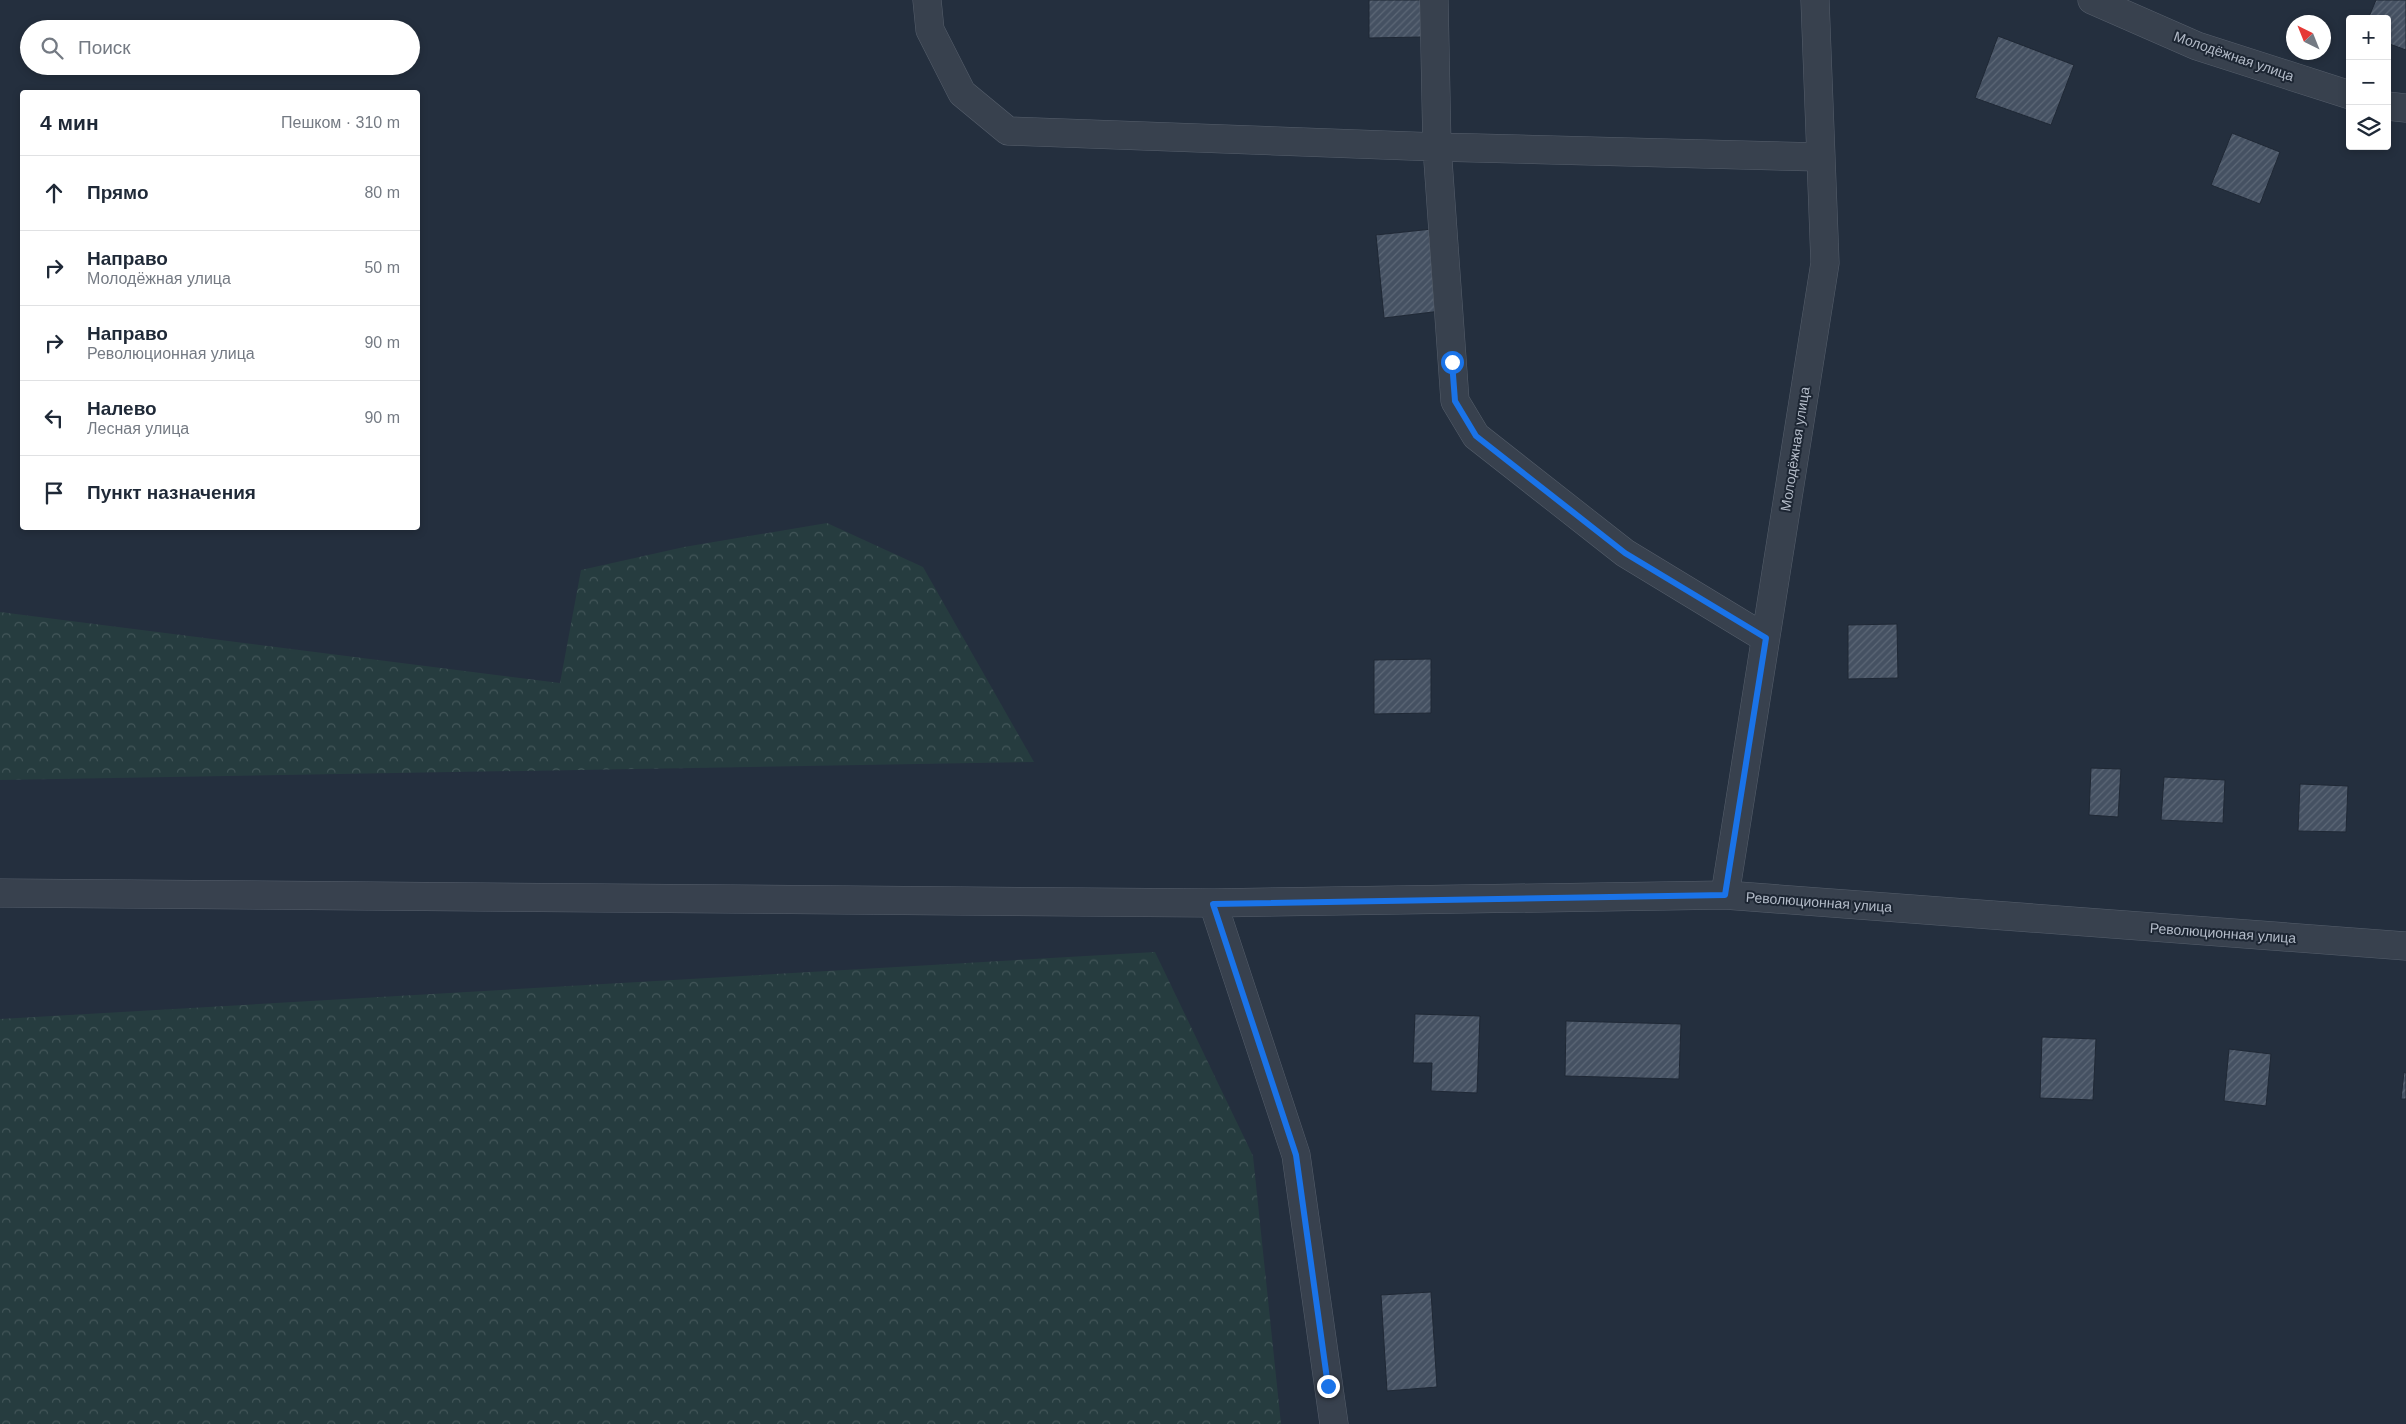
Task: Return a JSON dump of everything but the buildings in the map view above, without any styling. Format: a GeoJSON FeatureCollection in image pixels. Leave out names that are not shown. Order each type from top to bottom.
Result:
{"type":"FeatureCollection","features":[{"type":"Feature","properties":{"kind":"street"},"geometry":{"type":"LineString","coordinates":[[927,0],[930,30],[962,93],[1008,131],[1437,147],[1820,157]]}},
{"type":"Feature","properties":{"kind":"street"},"geometry":{"type":"LineString","coordinates":[[1434,0],[1437,147],[1455,401],[1476,436],[1625,553],[1766,638]]}},
{"type":"Feature","properties":{"kind":"street","name":"Молодёжная улица"},"geometry":{"type":"LineString","coordinates":[[1725,895],[1825,263],[1815,0]]}},
{"type":"Feature","properties":{"kind":"street","name":"Молодёжная улица"},"geometry":{"type":"LineString","coordinates":[[2092,0],[2197,46],[2346,95]]}},
{"type":"Feature","properties":{"kind":"street"},"geometry":{"type":"LineString","coordinates":[[2391,106],[2406,108]]}},
{"type":"Feature","properties":{"kind":"street","name":"Революционная улица"},"geometry":{"type":"LineString","coordinates":[[0,893],[1207,903],[1725,895],[2406,946]]}},
{"type":"Feature","properties":{"kind":"street"},"geometry":{"type":"LineString","coordinates":[[1207,903],[1296,1155],[1334,1424]]}},
{"type":"Feature","properties":{"kind":"green space"},"geometry":{"type":"Polygon","coordinates":[[[827,523],[923,567],[1034,762],[0,780],[0,612],[560,683],[581,570],[684,547],[827,523]]]}},
{"type":"Feature","properties":{"kind":"green space"},"geometry":{"type":"Polygon","coordinates":[[[1155,952],[1253,1156],[1281,1424],[0,1424],[0,1019],[1155,952]]]}},
{"type":"Feature","properties":{"kind":"route"},"geometry":{"type":"LineString","coordinates":[[1328,1386],[1296,1155],[1213,904],[1725,895],[1766,638],[1625,553],[1476,436],[1455,401],[1452,362]]}}]}
